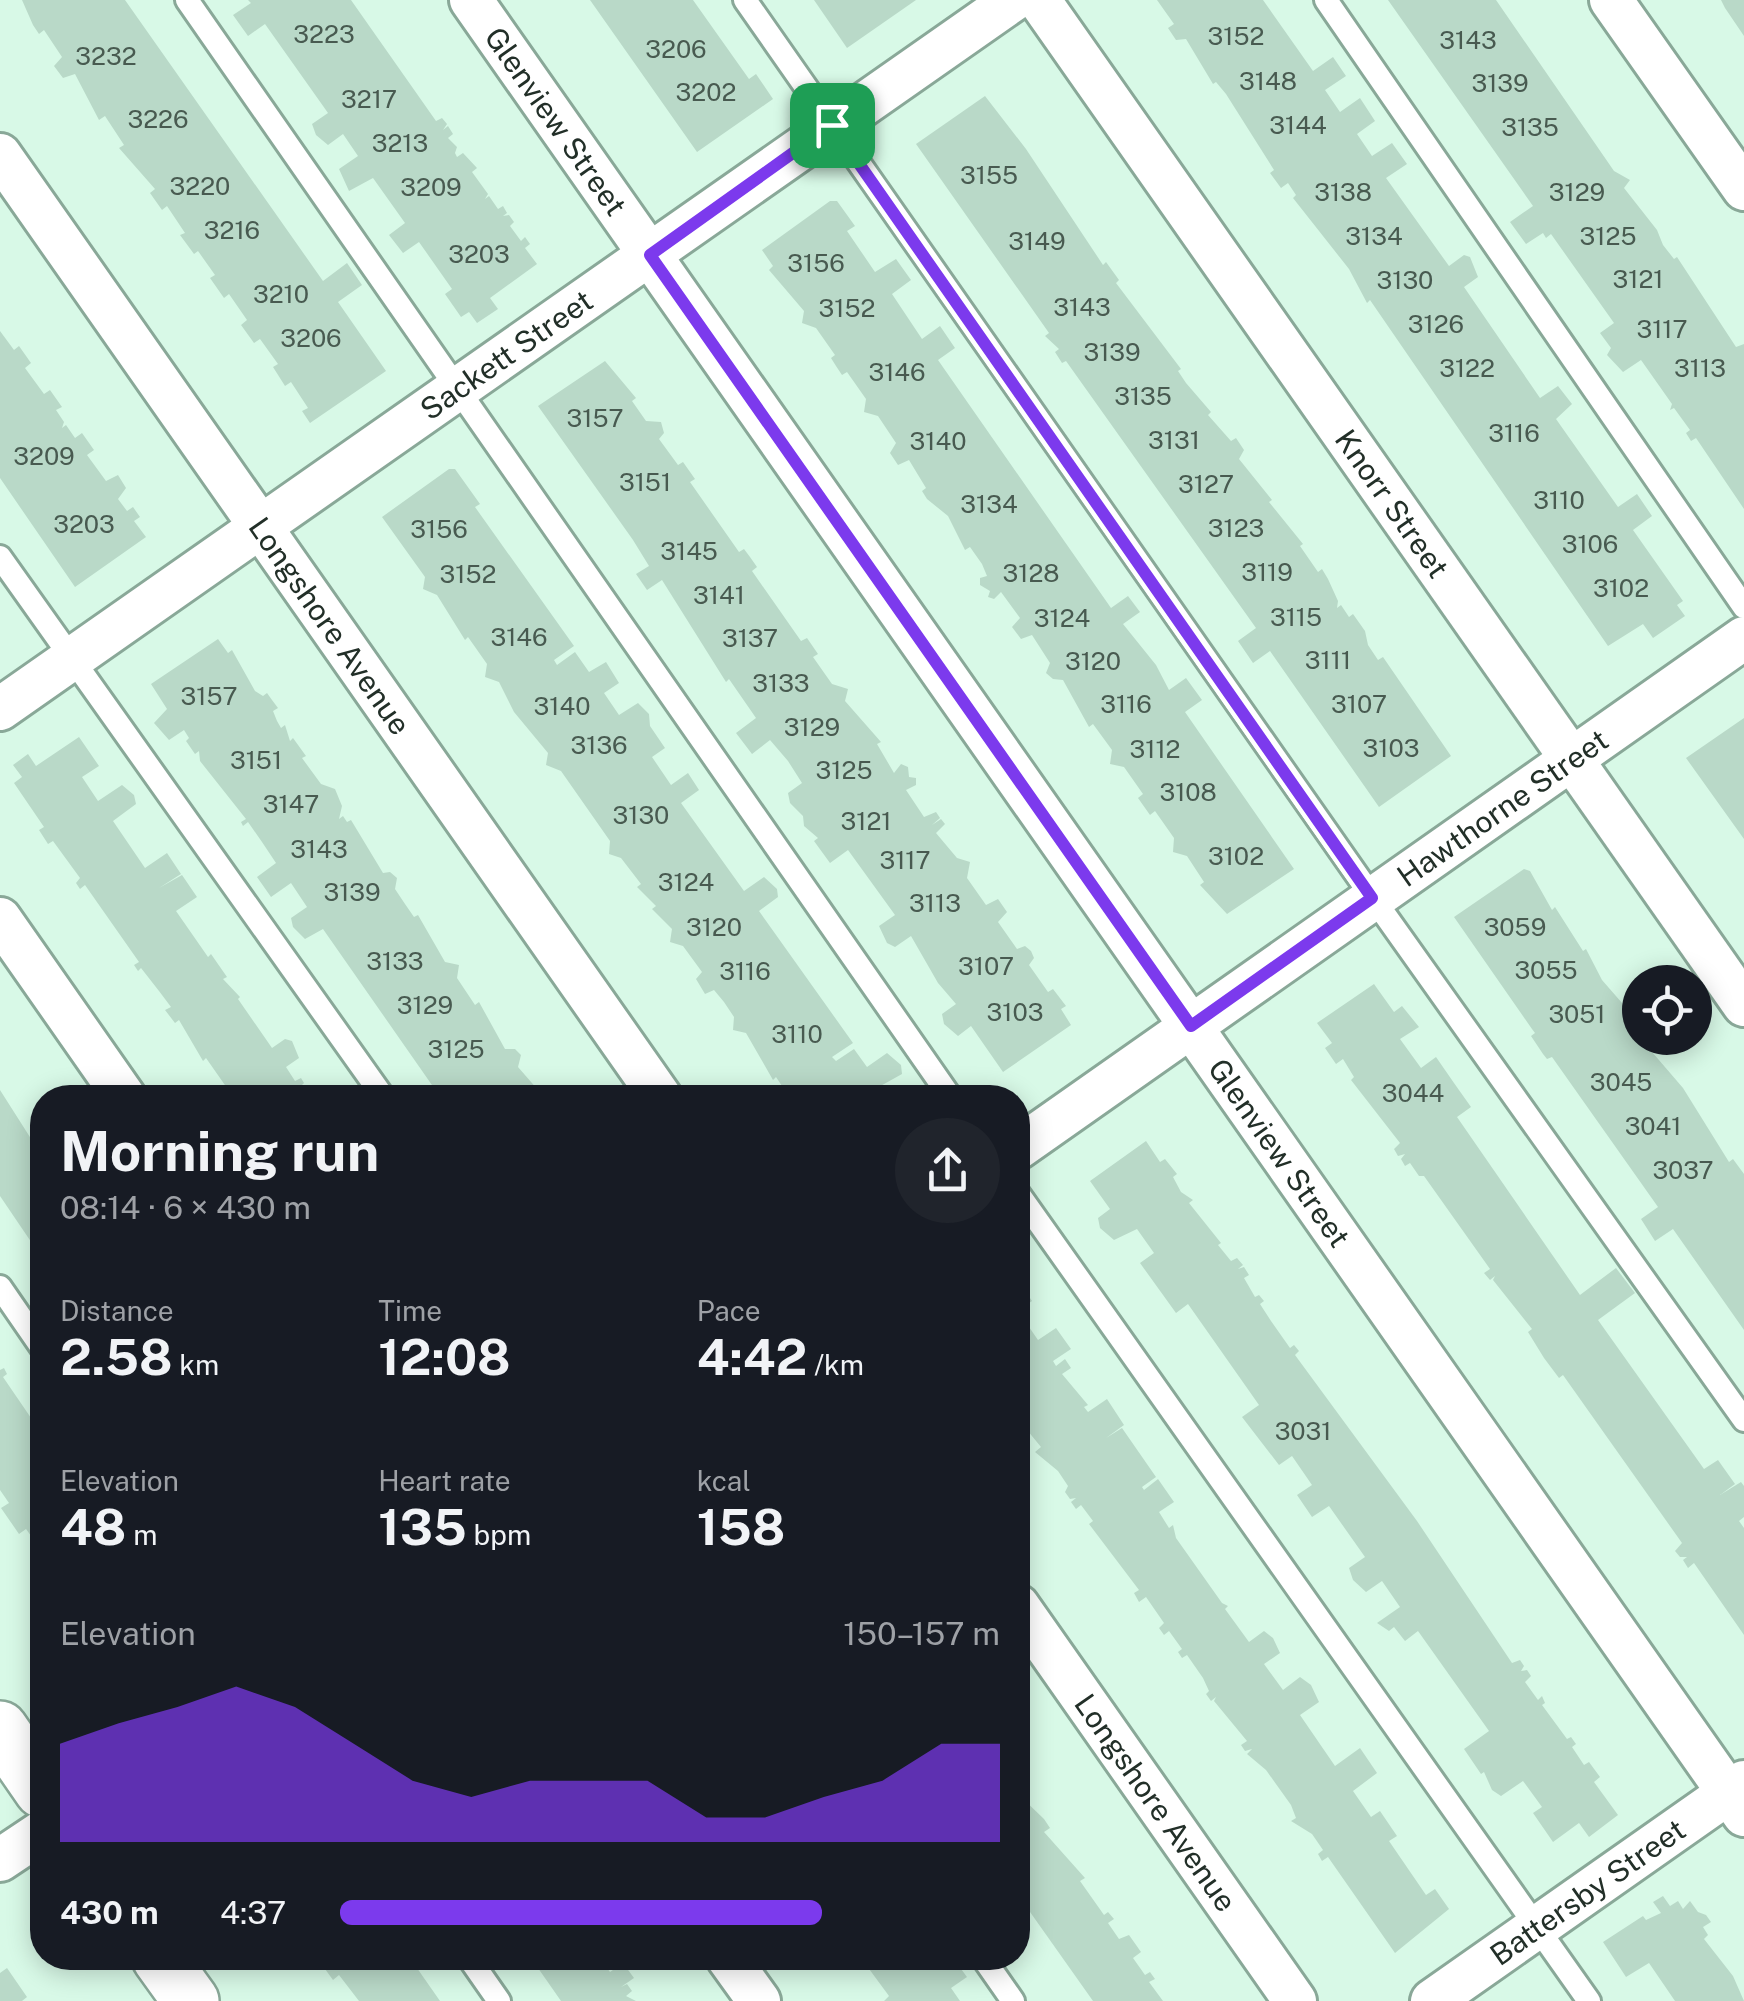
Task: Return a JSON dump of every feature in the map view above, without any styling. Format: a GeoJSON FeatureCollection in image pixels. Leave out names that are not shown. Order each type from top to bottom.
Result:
{"type":"FeatureCollection","features":[{"type":"Feature","properties":{"kind":"street","name":"Glenview Street"},"geometry":{"type":"LineString","coordinates":[[471,0],[1191,1026],[1739,1797]]}},
{"type":"Feature","properties":{"kind":"street","name":"Sackett Street"},"geometry":{"type":"LineString","coordinates":[[0,709],[1012,0]]}},
{"type":"Feature","properties":{"kind":"street","name":"Knorr Street"},"geometry":{"type":"LineString","coordinates":[[1038,0],[1744,1006]]}},
{"type":"Feature","properties":{"kind":"street"},"geometry":{"type":"LineString","coordinates":[[1611,0],[1744,190]]}},
{"type":"Feature","properties":{"kind":"street","name":"Longshore Avenue"},"geometry":{"type":"LineString","coordinates":[[0,155],[652,1085]]}},
{"type":"Feature","properties":{"kind":"street","name":"Hawthorne Street"},"geometry":{"type":"LineString","coordinates":[[1030,1140],[1744,638]]}},
{"type":"Feature","properties":{"kind":"street"},"geometry":{"type":"LineString","coordinates":[[0,919],[116,1085]]}},
{"type":"Feature","properties":{"kind":"street","name":"Longshore Avenue"},"geometry":{"type":"LineString","coordinates":[[1030,1623],[1295,2001]]}},
{"type":"Feature","properties":{"kind":"street"},"geometry":{"type":"LineString","coordinates":[[0,1729],[30,1773]]}},
{"type":"Feature","properties":{"kind":"street","name":"Battersby Street"},"geometry":{"type":"LineString","coordinates":[[1432,2001],[1739,1797]]}},
{"type":"Feature","properties":{"kind":"street"},"geometry":{"type":"LineString","coordinates":[[0,1860],[30,1840]]}},
{"type":"Feature","properties":{"kind":"street"},"geometry":{"type":"LineString","coordinates":[[168,1970],[190,2001]]}},
{"type":"Feature","properties":{"kind":"street"},"geometry":{"type":"LineString","coordinates":[[737,1970],[759,2001]]}},
{"type":"Feature","properties":{"kind":"lane"},"geometry":{"type":"LineString","coordinates":[[186,0],[942,1085]]}},
{"type":"Feature","properties":{"kind":"lane"},"geometry":{"type":"LineString","coordinates":[[745,0],[1372,898],[1744,1420]]}},
{"type":"Feature","properties":{"kind":"lane"},"geometry":{"type":"LineString","coordinates":[[1326,0],[1744,606]]}},
{"type":"Feature","properties":{"kind":"lane"},"geometry":{"type":"LineString","coordinates":[[0,557],[375,1085]]}},
{"type":"Feature","properties":{"kind":"lane"},"geometry":{"type":"LineString","coordinates":[[1030,1210],[1589,2001]]}},
{"type":"Feature","properties":{"kind":"lane"},"geometry":{"type":"LineString","coordinates":[[0,1288],[30,1331]]}},
{"type":"Feature","properties":{"kind":"lane"},"geometry":{"type":"LineString","coordinates":[[477,1970],[499,2001]]}},
{"type":"Feature","properties":{"kind":"lane"},"geometry":{"type":"LineString","coordinates":[[991,1970],[1014,2001]]}},
{"type":"Feature","properties":{"kind":"building"},"geometry":{"type":"Polygon","coordinates":[[[22,0],[125,0],[323,281],[347,263],[362,285],[338,302],[386,371],[310,423],[302,411],[308,408],[291,382],[285,386],[273,367],[278,364],[260,339],[254,343],[241,325],[247,320],[229,294],[224,298],[210,278],[215,275],[198,251],[194,254],[180,235],[185,233],[167,206],[162,210],[150,193],[155,189],[119,148],[124,145],[105,116],[99,120],[75,74],[63,78],[54,66],[62,57],[44,30],[39,34],[22,0]]]}},
{"type":"Feature","properties":{"kind":"building"},"geometry":{"type":"Polygon","coordinates":[[[248,0],[351,0],[436,121],[442,118],[447,124],[443,130],[448,126],[453,134],[448,138],[457,147],[457,157],[463,153],[477,168],[472,172],[488,194],[485,199],[489,196],[498,209],[503,206],[507,213],[503,216],[509,215],[514,222],[510,226],[521,241],[525,237],[530,244],[525,248],[537,264],[490,298],[498,309],[477,323],[469,312],[461,317],[445,294],[452,289],[419,242],[403,253],[389,235],[405,223],[373,178],[349,191],[339,169],[358,156],[343,134],[328,145],[316,135],[312,124],[328,113],[265,24],[248,36],[233,15],[251,3],[248,0]]]}},
{"type":"Feature","properties":{"kind":"building"},"geometry":{"type":"Polygon","coordinates":[[[590,0],[693,0],[749,79],[756,74],[773,99],[697,152],[590,0]]]}},
{"type":"Feature","properties":{"kind":"building"},"geometry":{"type":"Polygon","coordinates":[[[814,0],[916,0],[847,48],[814,0]]]}},
{"type":"Feature","properties":{"kind":"building"},"geometry":{"type":"Polygon","coordinates":[[[1157,0],[1263,0],[1313,71],[1333,57],[1346,76],[1325,90],[1340,112],[1360,98],[1375,121],[1357,134],[1372,156],[1392,143],[1407,164],[1386,178],[1449,266],[1464,255],[1470,257],[1478,277],[1464,287],[1540,398],[1558,386],[1572,404],[1556,419],[1618,507],[1637,494],[1652,516],[1633,530],[1683,601],[1677,605],[1685,616],[1653,638],[1643,624],[1608,646],[1370,300],[1367,303],[1349,269],[1293,198],[1296,195],[1288,183],[1281,188],[1270,173],[1274,170],[1226,94],[1216,82],[1213,84],[1186,39],[1176,40],[1168,28],[1174,24],[1157,0]]]}},
{"type":"Feature","properties":{"kind":"building"},"geometry":{"type":"Polygon","coordinates":[[[1388,0],[1496,0],[1614,171],[1630,180],[1624,188],[1657,230],[1663,245],[1674,259],[1677,257],[1736,347],[1744,344],[1744,509],[1696,438],[1691,441],[1686,433],[1690,430],[1674,408],[1670,410],[1672,404],[1641,360],[1623,372],[1607,355],[1611,348],[1600,333],[1614,323],[1551,234],[1546,238],[1543,233],[1526,244],[1510,222],[1533,206],[1388,0]]]}},
{"type":"Feature","properties":{"kind":"building"},"geometry":{"type":"Polygon","coordinates":[[[1721,0],[1744,0],[1744,36],[1725,8],[1721,0]]]}},
{"type":"Feature","properties":{"kind":"building"},"geometry":{"type":"Polygon","coordinates":[[[985,96],[1026,149],[1103,265],[1106,262],[1119,280],[1116,283],[1211,412],[1208,415],[1231,441],[1236,438],[1244,450],[1239,459],[1303,544],[1300,546],[1318,572],[1322,569],[1338,601],[1337,608],[1341,605],[1349,617],[1353,614],[1378,660],[1383,657],[1451,756],[1379,807],[1270,651],[1253,663],[1238,641],[1256,628],[1066,361],[1062,363],[1055,352],[1059,349],[1045,336],[1049,333],[916,144],[985,96]]]}},
{"type":"Feature","properties":{"kind":"building"},"geometry":{"type":"Polygon","coordinates":[[[830,201],[837,201],[855,226],[847,231],[875,272],[896,259],[911,280],[892,294],[922,339],[940,326],[955,348],[938,360],[1111,608],[1128,596],[1140,612],[1123,624],[1156,665],[1169,690],[1186,678],[1202,700],[1185,712],[1294,869],[1227,914],[1200,885],[1204,882],[1187,856],[1173,852],[1174,838],[1155,811],[1150,815],[1138,798],[1143,794],[1124,767],[1110,764],[1112,750],[1093,724],[1089,727],[1063,680],[1046,673],[1050,663],[1032,635],[1021,639],[1012,627],[1020,618],[1001,592],[994,599],[988,597],[990,591],[980,585],[980,578],[987,576],[982,564],[970,547],[965,550],[948,516],[927,499],[922,491],[926,488],[909,460],[898,465],[890,453],[896,443],[878,416],[864,412],[866,399],[847,372],[842,375],[831,358],[835,355],[816,328],[802,323],[804,311],[769,270],[773,266],[762,250],[830,201]]]}},
{"type":"Feature","properties":{"kind":"building"},"geometry":{"type":"Polygon","coordinates":[[[0,331],[14,350],[19,346],[31,363],[25,368],[44,394],[50,390],[62,407],[56,410],[64,422],[62,428],[66,425],[75,438],[82,433],[94,450],[87,455],[106,481],[118,475],[126,488],[118,499],[127,511],[133,507],[140,517],[134,521],[146,537],[75,587],[0,478],[0,331]]]}},
{"type":"Feature","properties":{"kind":"building"},"geometry":{"type":"Polygon","coordinates":[[[605,361],[636,398],[632,401],[646,421],[661,422],[664,433],[659,439],[678,465],[683,462],[695,479],[690,482],[739,552],[744,549],[757,567],[752,571],[801,641],[807,638],[818,654],[813,657],[832,684],[848,689],[845,701],[881,742],[877,744],[894,773],[901,764],[908,767],[909,777],[916,778],[916,785],[906,790],[924,817],[936,812],[940,818],[932,825],[941,819],[945,824],[936,833],[957,858],[970,862],[967,878],[986,905],[998,899],[1007,912],[998,922],[1017,949],[1025,946],[1031,951],[1034,958],[1029,965],[1048,992],[1053,989],[1066,1006],[1061,1009],[1071,1025],[1003,1072],[971,1026],[958,1036],[944,1024],[942,1014],[956,1004],[938,983],[911,936],[895,947],[887,943],[879,926],[895,915],[848,850],[830,863],[814,841],[818,838],[804,826],[803,816],[790,803],[788,793],[802,783],[788,761],[770,740],[752,754],[736,733],[756,718],[729,679],[726,682],[662,580],[647,590],[636,574],[649,566],[538,406],[605,361]]]}},
{"type":"Feature","properties":{"kind":"building"},"geometry":{"type":"Polygon","coordinates":[[[449,469],[455,469],[480,504],[475,507],[574,646],[554,660],[557,665],[575,652],[589,672],[606,662],[619,683],[604,693],[619,715],[638,703],[649,714],[650,726],[665,748],[652,757],[671,785],[688,773],[699,790],[681,803],[744,891],[764,877],[777,889],[778,897],[759,911],[853,1043],[832,1057],[836,1061],[854,1049],[867,1067],[887,1053],[901,1065],[902,1074],[882,1085],[781,1085],[776,1077],[773,1080],[746,1033],[733,1030],[734,1017],[724,1002],[714,990],[705,994],[696,979],[702,972],[683,946],[670,942],[672,929],[652,909],[656,906],[637,887],[641,884],[621,858],[609,854],[610,841],[561,771],[546,765],[548,753],[514,712],[499,682],[485,677],[487,664],[468,637],[465,640],[437,595],[423,589],[425,577],[382,517],[449,469]]]}},
{"type":"Feature","properties":{"kind":"building"},"geometry":{"type":"Polygon","coordinates":[[[218,639],[228,653],[232,650],[255,691],[263,696],[267,693],[278,708],[273,711],[281,728],[285,725],[290,741],[293,738],[321,784],[335,789],[342,806],[339,819],[343,816],[347,822],[351,820],[383,873],[390,872],[397,878],[395,889],[414,917],[418,915],[445,962],[459,965],[457,978],[475,1005],[479,1002],[505,1049],[515,1049],[521,1055],[518,1067],[534,1085],[432,1085],[323,929],[305,939],[293,927],[291,918],[307,907],[291,883],[271,897],[257,877],[276,863],[248,822],[243,826],[241,822],[246,819],[200,761],[199,751],[195,754],[184,730],[169,740],[154,723],[167,709],[151,684],[218,639]]]}},
{"type":"Feature","properties":{"kind":"building"},"geometry":{"type":"Polygon","coordinates":[[[1744,718],[1744,839],[1686,758],[1744,718]]]}},
{"type":"Feature","properties":{"kind":"building"},"geometry":{"type":"Polygon","coordinates":[[[79,737],[99,766],[82,777],[98,801],[122,785],[134,795],[136,804],[113,821],[145,868],[167,853],[181,874],[159,888],[182,875],[197,897],[176,911],[208,957],[211,954],[227,977],[223,979],[240,997],[272,1048],[285,1039],[292,1041],[299,1058],[286,1067],[295,1081],[301,1078],[302,1085],[225,1085],[206,1058],[203,1061],[179,1020],[175,1023],[165,1010],[171,1007],[141,968],[138,971],[134,965],[139,962],[85,885],[80,889],[76,883],[80,878],[53,841],[48,844],[39,830],[44,827],[14,783],[22,777],[13,765],[28,754],[36,766],[79,737]]]}},
{"type":"Feature","properties":{"kind":"building"},"geometry":{"type":"Polygon","coordinates":[[[1524,869],[1530,871],[1552,910],[1555,907],[1583,951],[1586,949],[1602,980],[1622,1003],[1622,1055],[1655,1055],[1683,1088],[1729,1162],[1733,1159],[1744,1174],[1744,1330],[1673,1229],[1655,1241],[1641,1219],[1658,1207],[1552,1057],[1547,1059],[1543,1054],[1531,1036],[1535,1033],[1454,917],[1524,869]]]}},
{"type":"Feature","properties":{"kind":"building"},"geometry":{"type":"Polygon","coordinates":[[[1374,984],[1394,1012],[1402,1006],[1419,1027],[1400,1039],[1421,1068],[1436,1057],[1471,1107],[1457,1117],[1580,1295],[1616,1268],[1635,1293],[1598,1320],[1704,1469],[1718,1460],[1735,1484],[1720,1495],[1741,1482],[1744,1486],[1744,1517],[1739,1521],[1744,1528],[1744,1635],[1694,1563],[1688,1568],[1683,1560],[1687,1557],[1680,1557],[1675,1551],[1682,1543],[1563,1375],[1559,1378],[1544,1358],[1528,1332],[1532,1329],[1493,1280],[1495,1276],[1490,1280],[1484,1273],[1490,1269],[1424,1176],[1419,1176],[1410,1163],[1405,1166],[1401,1159],[1405,1154],[1398,1156],[1394,1149],[1400,1143],[1351,1080],[1354,1077],[1343,1059],[1336,1064],[1325,1048],[1332,1043],[1317,1023],[1374,984]]]}},
{"type":"Feature","properties":{"kind":"building"},"geometry":{"type":"Polygon","coordinates":[[[0,1090],[30,1137],[30,1240],[0,1196],[0,1090]]]}},
{"type":"Feature","properties":{"kind":"building"},"geometry":{"type":"Polygon","coordinates":[[[1146,1141],[1160,1162],[1165,1159],[1177,1174],[1173,1177],[1181,1192],[1193,1200],[1189,1203],[1221,1243],[1218,1245],[1231,1261],[1237,1258],[1243,1265],[1238,1269],[1244,1267],[1249,1275],[1244,1278],[1255,1297],[1259,1295],[1264,1301],[1260,1304],[1271,1321],[1290,1348],[1294,1345],[1299,1351],[1295,1355],[1417,1521],[1512,1663],[1520,1660],[1524,1666],[1521,1671],[1527,1670],[1531,1676],[1525,1682],[1538,1700],[1542,1696],[1542,1705],[1567,1739],[1571,1737],[1576,1744],[1572,1747],[1584,1765],[1589,1762],[1600,1777],[1594,1782],[1618,1815],[1589,1837],[1579,1823],[1553,1842],[1533,1813],[1542,1807],[1523,1781],[1501,1796],[1492,1790],[1484,1772],[1481,1774],[1464,1749],[1489,1731],[1418,1631],[1405,1641],[1394,1627],[1389,1631],[1377,1623],[1400,1607],[1382,1581],[1366,1592],[1353,1580],[1349,1568],[1365,1557],[1329,1506],[1312,1517],[1297,1495],[1312,1485],[1292,1456],[1279,1465],[1242,1417],[1259,1405],[1188,1304],[1176,1313],[1140,1263],[1154,1253],[1137,1229],[1114,1240],[1100,1228],[1098,1218],[1110,1209],[1090,1181],[1146,1141]]]}},
{"type":"Feature","properties":{"kind":"building"},"geometry":{"type":"Polygon","coordinates":[[[1030,1328],[1038,1340],[1056,1328],[1071,1349],[1053,1361],[1056,1366],[1065,1359],[1071,1368],[1062,1374],[1088,1405],[1084,1407],[1088,1412],[1107,1399],[1124,1425],[1106,1438],[1122,1428],[1156,1477],[1142,1487],[1144,1490],[1158,1479],[1174,1502],[1159,1512],[1169,1528],[1173,1525],[1176,1538],[1228,1606],[1225,1609],[1249,1642],[1264,1631],[1273,1638],[1280,1653],[1264,1664],[1283,1690],[1300,1677],[1311,1685],[1319,1702],[1300,1715],[1335,1766],[1360,1748],[1377,1773],[1353,1791],[1371,1817],[1380,1811],[1397,1836],[1389,1841],[1426,1895],[1435,1889],[1449,1909],[1395,1953],[1328,1857],[1322,1861],[1318,1854],[1323,1850],[1312,1834],[1291,1821],[1296,1818],[1291,1805],[1266,1770],[1247,1754],[1252,1749],[1245,1751],[1241,1745],[1247,1741],[1214,1701],[1216,1697],[1211,1701],[1206,1694],[1209,1691],[1203,1678],[1187,1655],[1182,1658],[1178,1652],[1182,1649],[1169,1631],[1164,1635],[1159,1628],[1164,1623],[1146,1597],[1139,1602],[1134,1593],[1139,1590],[1089,1524],[1093,1521],[1081,1505],[1076,1509],[1071,1502],[1076,1498],[1070,1499],[1065,1492],[1068,1486],[1058,1471],[1035,1452],[1041,1447],[1030,1434],[1030,1328]]]}},
{"type":"Feature","properties":{"kind":"building"},"geometry":{"type":"Polygon","coordinates":[[[4,1368],[7,1374],[3,1377],[30,1416],[30,1534],[26,1529],[19,1534],[1,1508],[9,1503],[0,1490],[0,1370],[4,1368]]]}},
{"type":"Feature","properties":{"kind":"building"},"geometry":{"type":"Polygon","coordinates":[[[1030,1806],[1050,1828],[1044,1832],[1085,1878],[1080,1881],[1104,1915],[1108,1912],[1114,1919],[1108,1923],[1119,1939],[1129,1935],[1141,1952],[1133,1958],[1145,1975],[1150,1972],[1155,1979],[1149,1982],[1163,2001],[1093,2001],[1030,1912],[1030,1806]]]}},
{"type":"Feature","properties":{"kind":"building"},"geometry":{"type":"Polygon","coordinates":[[[1663,1896],[1670,1906],[1678,1901],[1683,1909],[1690,1901],[1698,1912],[1706,1915],[1711,1922],[1703,1927],[1708,1935],[1704,1939],[1733,1976],[1744,2001],[1675,2001],[1649,1963],[1626,1977],[1603,1942],[1643,1916],[1646,1920],[1661,1913],[1653,1902],[1663,1896]]]}},
{"type":"Feature","properties":{"kind":"building"},"geometry":{"type":"Polygon","coordinates":[[[7,1968],[27,1997],[22,2001],[0,2001],[0,1973],[7,1968]]]}},
{"type":"Feature","properties":{"kind":"building"},"geometry":{"type":"Polygon","coordinates":[[[326,1970],[418,1970],[440,2001],[359,2001],[339,1975],[333,1980],[326,1970]]]}},
{"type":"Feature","properties":{"kind":"building"},"geometry":{"type":"Polygon","coordinates":[[[539,1970],[628,1970],[634,1978],[621,1987],[627,1984],[632,1991],[626,1996],[636,2001],[561,2001],[539,1970]]]}},
{"type":"Feature","properties":{"kind":"building"},"geometry":{"type":"Polygon","coordinates":[[[870,1970],[962,1970],[967,1977],[951,1988],[960,2001],[884,2001],[889,1996],[870,1970]]]}},
{"type":"Feature","properties":{"kind":"route"},"geometry":{"type":"LineString","coordinates":[[832,125],[1372,898],[1191,1026],[650,255],[832,125]]}}]}
